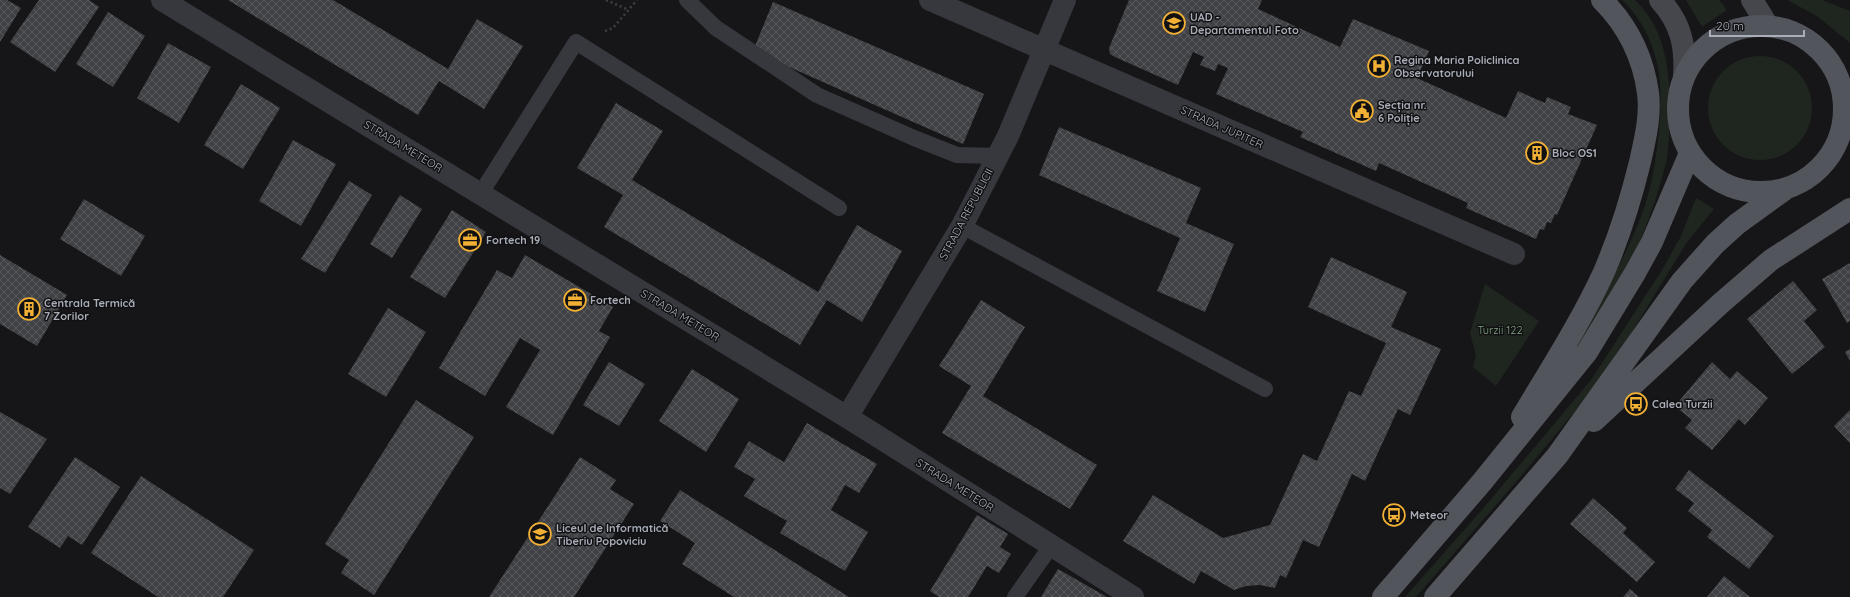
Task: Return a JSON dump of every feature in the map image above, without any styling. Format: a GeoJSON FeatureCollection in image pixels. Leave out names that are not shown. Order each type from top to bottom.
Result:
{"type":"FeatureCollection","features":[{"type":"Feature","properties":{"kind":"main road"},"geometry":{"type":"LineString","coordinates":[[1482,482],[1591,298],[1604,271],[1634,189],[1649,121],[1648,94],[1640,59],[1630,35],[1618,16],[1602,0]]}},
{"type":"Feature","properties":{"kind":"main road"},"geometry":{"type":"LineString","coordinates":[[1660,0],[1674,19],[1681,36],[1685,55],[1684,76],[1678,102],[1680,128],[1690,153],[1708,174],[1731,187],[1757,193],[1784,190]]}},
{"type":"Feature","properties":{"kind":"main road"},"geometry":{"type":"LineString","coordinates":[[1752,0],[1768,26]]}},
{"type":"Feature","properties":{"kind":"main road"},"geometry":{"type":"LineString","coordinates":[[1684,76],[1698,54],[1718,38],[1742,28],[1768,26],[1791,31],[1812,43],[1829,61],[1845,83],[1845,109],[1841,136],[1829,159]]}},
{"type":"Feature","properties":{"kind":"main road"},"geometry":{"type":"LineString","coordinates":[[1436,597],[1557,456],[1682,281],[1715,244],[1737,224],[1784,190],[1809,178],[1829,159],[1850,149]]}},
{"type":"Feature","properties":{"kind":"main road"},"geometry":{"type":"LineString","coordinates":[[1383,597],[1482,482],[1588,352],[1652,242],[1690,153]]}},
{"type":"Feature","properties":{"kind":"main road"},"geometry":{"type":"LineString","coordinates":[[1557,456],[1720,304],[1771,260],[1850,209]]}},
{"type":"Feature","properties":{"kind":"street","name":"STRADA METEOR"},"geometry":{"type":"LineString","coordinates":[[162,0],[848,417],[1133,597]]}},
{"type":"Feature","properties":{"kind":"street","name":"STRADA JUPITER"},"geometry":{"type":"LineString","coordinates":[[930,0],[1514,254]]}},
{"type":"Feature","properties":{"kind":"street","name":"STRADA REPUBLICII"},"geometry":{"type":"LineString","coordinates":[[848,417],[962,226],[1008,136],[1065,0]]}},
{"type":"Feature","properties":{"kind":"lane"},"geometry":{"type":"LineString","coordinates":[[687,0],[716,28],[817,96],[957,155],[997,156]]}},
{"type":"Feature","properties":{"kind":"lane"},"geometry":{"type":"LineString","coordinates":[[481,193],[576,42],[839,208]]}},
{"type":"Feature","properties":{"kind":"lane"},"geometry":{"type":"LineString","coordinates":[[962,226],[1265,389]]}},
{"type":"Feature","properties":{"kind":"lane"},"geometry":{"type":"LineString","coordinates":[[1015,597],[1051,546]]}},
{"type":"Feature","properties":{"kind":"path"},"geometry":{"type":"LineString","coordinates":[[606,0],[629,10]]}},
{"type":"Feature","properties":{"kind":"path"},"geometry":{"type":"LineString","coordinates":[[576,42],[613,28],[637,0]]}},
{"type":"Feature","properties":{"kind":"green space"},"geometry":{"type":"Polygon","coordinates":[[[1622,0],[1635,0],[1646,12],[1660,39],[1667,69],[1670,100],[1667,157],[1652,210],[1626,271],[1614,293],[1575,350],[1635,232],[1652,180],[1658,137],[1660,94],[1656,59],[1651,42],[1639,20],[1622,0]]]}},
{"type":"Feature","properties":{"kind":"green space"},"geometry":{"type":"Polygon","coordinates":[[[1686,0],[1719,0],[1727,10],[1702,27],[1686,0]]]}},
{"type":"Feature","properties":{"kind":"green space"},"geometry":{"type":"Polygon","coordinates":[[[1787,0],[1822,0],[1850,11],[1850,43],[1817,16],[1787,0]]]}},
{"type":"Feature","properties":{"kind":"green space"},"geometry":{"type":"Polygon","coordinates":[[[1760,56],[1780,60],[1797,71],[1808,88],[1812,108],[1808,128],[1797,145],[1780,156],[1760,160],[1740,156],[1723,145],[1712,128],[1708,108],[1712,88],[1723,71],[1740,60],[1760,56]]]}},
{"type":"Feature","properties":{"kind":"green space"},"geometry":{"type":"Polygon","coordinates":[[[1696,198],[1714,209],[1687,242],[1629,337],[1597,385],[1517,481],[1416,597],[1405,597],[1480,512],[1591,380],[1662,270],[1681,236],[1696,198]]]}},
{"type":"Feature","properties":{"kind":"green space","name":"Turzii 122"},"geometry":{"type":"Polygon","coordinates":[[[1485,284],[1539,321],[1496,386],[1473,367],[1476,355],[1470,333],[1485,284]]]}},
{"type":"Feature","properties":{"kind":"building"},"geometry":{"type":"Polygon","coordinates":[[[0,0],[7,0],[21,8],[0,42],[0,0]]]}},
{"type":"Feature","properties":{"kind":"building"},"geometry":{"type":"Polygon","coordinates":[[[39,0],[89,0],[99,7],[55,72],[10,42],[39,0]]]}},
{"type":"Feature","properties":{"kind":"building"},"geometry":{"type":"Polygon","coordinates":[[[228,0],[333,0],[448,69],[477,19],[523,46],[484,109],[439,81],[418,115],[228,0]]]}},
{"type":"Feature","properties":{"kind":"building"},"geometry":{"type":"Polygon","coordinates":[[[1129,0],[1262,0],[1258,9],[1340,47],[1353,19],[1429,51],[1417,78],[1506,118],[1518,91],[1545,103],[1547,97],[1571,107],[1568,114],[1597,125],[1557,215],[1555,214],[1551,223],[1547,222],[1544,230],[1540,229],[1536,239],[1466,208],[1468,203],[1379,163],[1376,171],[1300,137],[1303,132],[1216,94],[1228,68],[1218,64],[1215,71],[1200,65],[1204,57],[1193,52],[1178,85],[1115,57],[1110,54],[1109,48],[1129,0]]]}},
{"type":"Feature","properties":{"kind":"building"},"geometry":{"type":"Polygon","coordinates":[[[773,2],[984,94],[963,144],[753,51],[773,2]]]}},
{"type":"Feature","properties":{"kind":"building"},"geometry":{"type":"Polygon","coordinates":[[[108,12],[145,36],[113,87],[76,64],[108,12]]]}},
{"type":"Feature","properties":{"kind":"building"},"geometry":{"type":"Polygon","coordinates":[[[168,43],[211,67],[179,123],[137,98],[168,43]]]}},
{"type":"Feature","properties":{"kind":"building"},"geometry":{"type":"Polygon","coordinates":[[[241,84],[280,108],[243,169],[204,145],[241,84]]]}},
{"type":"Feature","properties":{"kind":"building"},"geometry":{"type":"Polygon","coordinates":[[[616,103],[663,131],[632,180],[818,292],[857,225],[902,251],[862,322],[827,300],[800,345],[604,227],[623,195],[577,168],[616,103]]]}},
{"type":"Feature","properties":{"kind":"building"},"geometry":{"type":"Polygon","coordinates":[[[1059,127],[1201,188],[1186,223],[1234,244],[1205,312],[1157,291],[1180,238],[1039,175],[1059,127]]]}},
{"type":"Feature","properties":{"kind":"building"},"geometry":{"type":"Polygon","coordinates":[[[293,140],[336,164],[301,226],[259,201],[293,140]]]}},
{"type":"Feature","properties":{"kind":"building"},"geometry":{"type":"Polygon","coordinates":[[[349,181],[372,195],[325,273],[301,259],[349,181]]]}},
{"type":"Feature","properties":{"kind":"building"},"geometry":{"type":"Polygon","coordinates":[[[400,195],[422,209],[392,258],[370,244],[400,195]]]}},
{"type":"Feature","properties":{"kind":"building"},"geometry":{"type":"Polygon","coordinates":[[[84,199],[145,236],[121,276],[60,239],[84,199]]]}},
{"type":"Feature","properties":{"kind":"building"},"geometry":{"type":"Polygon","coordinates":[[[452,210],[486,232],[445,298],[410,277],[452,210]]]}},
{"type":"Feature","properties":{"kind":"building","name":"Centrala Termică 7 Zorilor"},"geometry":{"type":"Polygon","coordinates":[[[0,255],[67,295],[37,346],[0,324],[0,255]]]}},
{"type":"Feature","properties":{"kind":"building"},"geometry":{"type":"Polygon","coordinates":[[[525,255],[613,307],[599,331],[610,337],[553,435],[506,407],[540,350],[520,338],[485,396],[439,368],[497,270],[512,278],[525,255]]]}},
{"type":"Feature","properties":{"kind":"building"},"geometry":{"type":"Polygon","coordinates":[[[1331,257],[1407,292],[1391,327],[1441,349],[1410,415],[1398,409],[1365,481],[1352,474],[1319,547],[1303,540],[1286,578],[1280,575],[1275,588],[1260,585],[1246,586],[1234,590],[1201,571],[1194,584],[1123,541],[1153,495],[1223,538],[1270,525],[1303,454],[1317,461],[1349,391],[1361,396],[1386,343],[1308,307],[1331,257]]]}},
{"type":"Feature","properties":{"kind":"building"},"geometry":{"type":"Polygon","coordinates":[[[1850,263],[1850,321],[1847,323],[1822,279],[1850,263]]]}},
{"type":"Feature","properties":{"kind":"building"},"geometry":{"type":"Polygon","coordinates":[[[1793,281],[1817,310],[1804,321],[1825,347],[1792,374],[1747,319],[1793,281]]]}},
{"type":"Feature","properties":{"kind":"building"},"geometry":{"type":"Polygon","coordinates":[[[981,300],[1025,327],[983,396],[1097,465],[1070,509],[942,433],[971,386],[939,366],[981,300]]]}},
{"type":"Feature","properties":{"kind":"building"},"geometry":{"type":"Polygon","coordinates":[[[388,308],[426,332],[386,397],[348,374],[388,308]]]}},
{"type":"Feature","properties":{"kind":"building"},"geometry":{"type":"Polygon","coordinates":[[[1850,349],[1850,361],[1845,352],[1850,349]]]}},
{"type":"Feature","properties":{"kind":"building"},"geometry":{"type":"Polygon","coordinates":[[[609,362],[645,384],[619,426],[583,405],[609,362]]]}},
{"type":"Feature","properties":{"kind":"building"},"geometry":{"type":"Polygon","coordinates":[[[1712,362],[1730,379],[1737,371],[1768,398],[1745,425],[1739,419],[1712,450],[1685,428],[1692,420],[1675,406],[1712,362]]]}},
{"type":"Feature","properties":{"kind":"building"},"geometry":{"type":"Polygon","coordinates":[[[692,369],[739,399],[706,452],[659,421],[692,369]]]}},
{"type":"Feature","properties":{"kind":"building"},"geometry":{"type":"Polygon","coordinates":[[[416,400],[474,437],[374,595],[341,573],[349,560],[325,544],[416,400]]]}},
{"type":"Feature","properties":{"kind":"building"},"geometry":{"type":"Polygon","coordinates":[[[1850,410],[1850,443],[1834,426],[1850,410]]]}},
{"type":"Feature","properties":{"kind":"building"},"geometry":{"type":"Polygon","coordinates":[[[0,412],[47,439],[10,494],[0,488],[0,412]]]}},
{"type":"Feature","properties":{"kind":"building"},"geometry":{"type":"Polygon","coordinates":[[[807,423],[877,464],[859,493],[845,485],[831,510],[868,532],[845,571],[780,533],[787,521],[744,496],[755,479],[734,467],[749,441],[784,462],[807,423]]]}},
{"type":"Feature","properties":{"kind":"building"},"geometry":{"type":"Polygon","coordinates":[[[75,457],[120,487],[82,545],[68,536],[60,548],[28,527],[75,457]]]}},
{"type":"Feature","properties":{"kind":"building"},"geometry":{"type":"Polygon","coordinates":[[[580,457],[616,480],[610,489],[634,504],[574,597],[489,597],[580,457]]]}},
{"type":"Feature","properties":{"kind":"building"},"geometry":{"type":"Polygon","coordinates":[[[1689,470],[1774,536],[1749,569],[1707,537],[1712,530],[1688,511],[1694,503],[1675,489],[1689,470]]]}},
{"type":"Feature","properties":{"kind":"building"},"geometry":{"type":"Polygon","coordinates":[[[141,476],[254,550],[223,597],[158,597],[91,553],[141,476]]]}},
{"type":"Feature","properties":{"kind":"building"},"geometry":{"type":"Polygon","coordinates":[[[680,490],[849,597],[734,597],[682,564],[695,543],[660,521],[680,490]]]}},
{"type":"Feature","properties":{"kind":"building"},"geometry":{"type":"Polygon","coordinates":[[[1593,498],[1627,528],[1623,533],[1655,562],[1637,582],[1570,524],[1593,498]]]}},
{"type":"Feature","properties":{"kind":"building"},"geometry":{"type":"Polygon","coordinates":[[[977,515],[1008,534],[1000,547],[1011,554],[999,573],[987,566],[968,597],[939,597],[930,591],[977,515]]]}},
{"type":"Feature","properties":{"kind":"building"},"geometry":{"type":"Polygon","coordinates":[[[1058,569],[1107,597],[1041,597],[1058,569]]]}},
{"type":"Feature","properties":{"kind":"building"},"geometry":{"type":"Polygon","coordinates":[[[1724,576],[1750,597],[1707,597],[1724,576]]]}},
{"type":"Feature","properties":{"kind":"building"},"geometry":{"type":"Polygon","coordinates":[[[1630,589],[1639,597],[1623,597],[1630,589]]]}},
{"type":"Feature","properties":{"kind":"place","name":"UAD - Departamentul Foto"},"geometry":{"type":"Point","coordinates":[1174,23]}},
{"type":"Feature","properties":{"kind":"place","name":"Regina Maria Policlinica Observatorului"},"geometry":{"type":"Point","coordinates":[1379,66]}},
{"type":"Feature","properties":{"kind":"place","name":"Secția nr. 6 Poliție"},"geometry":{"type":"Point","coordinates":[1362,111]}},
{"type":"Feature","properties":{"kind":"place","name":"Bloc OS1"},"geometry":{"type":"Point","coordinates":[1537,153]}},
{"type":"Feature","properties":{"kind":"place","name":"Fortech 19"},"geometry":{"type":"Point","coordinates":[470,240]}},
{"type":"Feature","properties":{"kind":"place","name":"Fortech"},"geometry":{"type":"Point","coordinates":[575,300]}},
{"type":"Feature","properties":{"kind":"place","name":"Centrala Termică 7 Zorilor"},"geometry":{"type":"Point","coordinates":[29,309]}},
{"type":"Feature","properties":{"kind":"place","name":"Calea Turzii"},"geometry":{"type":"Point","coordinates":[1636,404]}},
{"type":"Feature","properties":{"kind":"place","name":"Meteor"},"geometry":{"type":"Point","coordinates":[1394,515]}},
{"type":"Feature","properties":{"kind":"place","name":"Liceul de Informatică Tiberiu Popoviciu"},"geometry":{"type":"Point","coordinates":[540,534]}}]}
